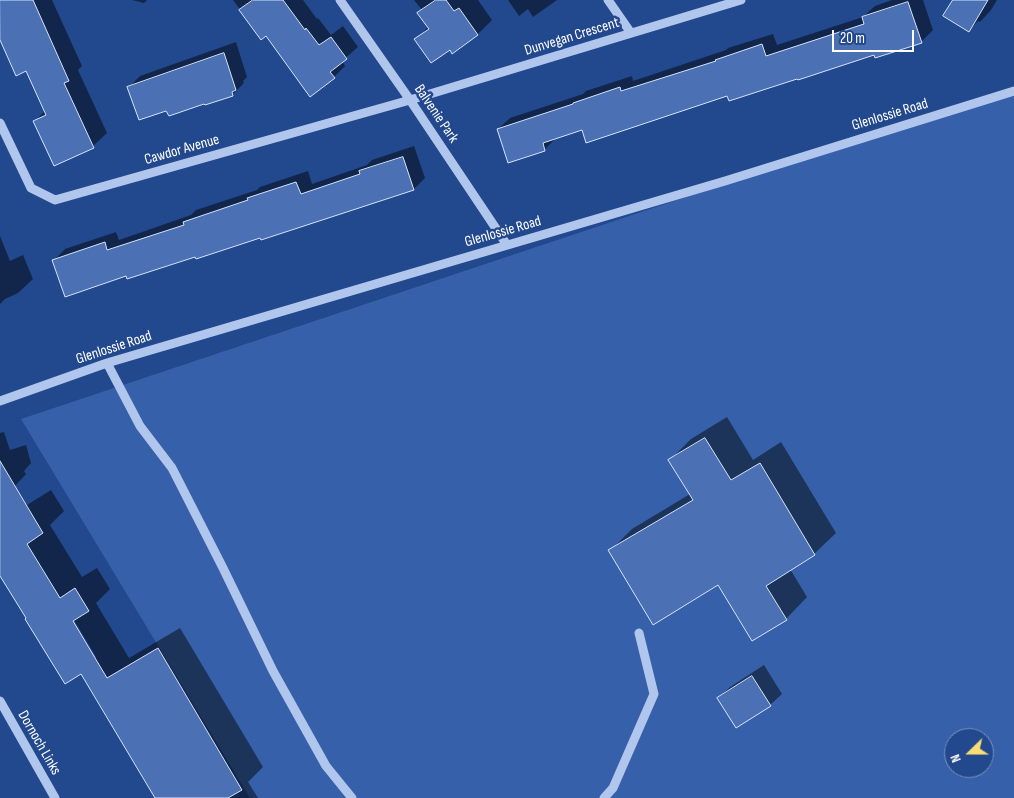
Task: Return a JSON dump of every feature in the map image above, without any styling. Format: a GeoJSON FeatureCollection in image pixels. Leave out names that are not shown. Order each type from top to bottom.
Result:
{"type":"FeatureCollection","features":[{"type":"Feature","properties":{"kind":"street","name":"Balvenie Park"},"geometry":{"type":"LineString","coordinates":[[340,0],[410,100],[507,246]]}},
{"type":"Feature","properties":{"kind":"street"},"geometry":{"type":"LineString","coordinates":[[608,0],[630,33]]}},
{"type":"Feature","properties":{"kind":"street","name":"Dunvegan Crescent"},"geometry":{"type":"LineString","coordinates":[[410,100],[741,0]]}},
{"type":"Feature","properties":{"kind":"street","name":"Glenlossie Road"},"geometry":{"type":"LineString","coordinates":[[0,401],[107,363],[725,181],[1014,91]]}},
{"type":"Feature","properties":{"kind":"street","name":"Cawdor Avenue"},"geometry":{"type":"LineString","coordinates":[[0,123],[31,188],[55,200],[410,100]]}},
{"type":"Feature","properties":{"kind":"street"},"geometry":{"type":"LineString","coordinates":[[107,363],[140,426],[172,468],[272,672],[326,766],[352,798]]}},
{"type":"Feature","properties":{"kind":"street"},"geometry":{"type":"LineString","coordinates":[[604,798],[613,788],[654,694],[639,633]]}},
{"type":"Feature","properties":{"kind":"street","name":"Dornoch Links"},"geometry":{"type":"LineString","coordinates":[[0,701],[55,798]]}},
{"type":"Feature","properties":{"kind":"shaded area"},"geometry":{"type":"Polygon","coordinates":[[[1014,91],[1014,798],[250,798],[21,419],[719,186],[1014,91]]]}},
{"type":"Feature","properties":{"kind":"building"},"geometry":{"type":"Polygon","coordinates":[[[0,0],[33,0],[69,81],[64,83],[94,148],[54,166],[33,121],[46,115],[26,71],[16,76],[0,40],[0,0]]]}},
{"type":"Feature","properties":{"kind":"building"},"geometry":{"type":"Polygon","coordinates":[[[253,0],[283,0],[305,30],[306,28],[319,45],[331,37],[347,59],[330,72],[335,78],[310,97],[266,36],[261,40],[239,10],[253,0]]]}},
{"type":"Feature","properties":{"kind":"building"},"geometry":{"type":"Polygon","coordinates":[[[436,0],[446,0],[454,11],[459,8],[478,35],[452,54],[450,50],[431,63],[414,39],[429,29],[417,13],[436,0]]]}},
{"type":"Feature","properties":{"kind":"building"},"geometry":{"type":"Polygon","coordinates":[[[953,0],[988,0],[969,32],[943,16],[953,0]]]}},
{"type":"Feature","properties":{"kind":"building"},"geometry":{"type":"Polygon","coordinates":[[[908,2],[922,43],[875,58],[874,55],[729,101],[727,96],[586,143],[582,130],[543,143],[545,151],[508,163],[497,129],[620,87],[621,91],[716,61],[762,44],[766,56],[864,24],[862,17],[908,2]]]}},
{"type":"Feature","properties":{"kind":"building"},"geometry":{"type":"Polygon","coordinates":[[[224,53],[236,90],[232,92],[233,96],[169,116],[166,111],[139,120],[127,87],[224,53]]]}},
{"type":"Feature","properties":{"kind":"building"},"geometry":{"type":"Polygon","coordinates":[[[403,157],[414,190],[261,240],[260,238],[127,279],[126,276],[65,297],[52,260],[105,242],[107,250],[184,225],[183,222],[296,182],[301,194],[360,174],[359,171],[403,157]]]}},
{"type":"Feature","properties":{"kind":"building"},"geometry":{"type":"Polygon","coordinates":[[[705,438],[731,480],[760,463],[815,555],[766,586],[787,620],[752,641],[718,585],[653,625],[608,550],[693,500],[668,460],[705,438]]]}},
{"type":"Feature","properties":{"kind":"building"},"geometry":{"type":"Polygon","coordinates":[[[0,461],[43,533],[27,544],[60,598],[75,588],[89,611],[73,621],[107,678],[158,648],[242,790],[228,798],[155,798],[81,674],[65,684],[0,576],[0,461]]]}},
{"type":"Feature","properties":{"kind":"building"},"geometry":{"type":"Polygon","coordinates":[[[752,676],[771,706],[736,728],[717,698],[752,676]]]}}]}
